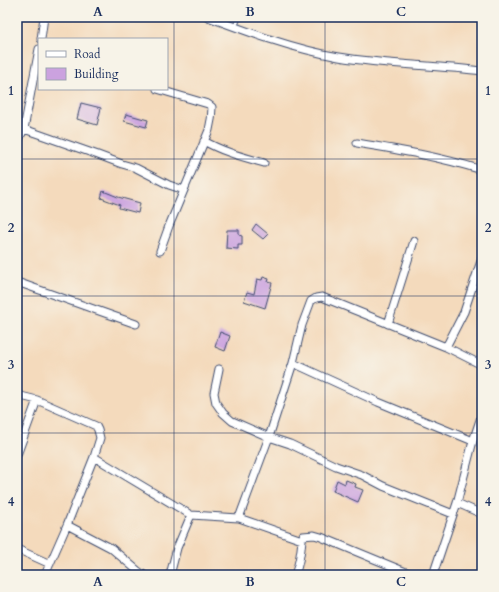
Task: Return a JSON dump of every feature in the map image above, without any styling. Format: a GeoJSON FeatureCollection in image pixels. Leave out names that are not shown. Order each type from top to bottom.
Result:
{"type":"FeatureCollection","features":[{"type":"Feature","properties":{"kind":"street"},"geometry":{"type":"LineString","coordinates":[[41,38],[44,17]]}},
{"type":"Feature","properties":{"kind":"street"},"geometry":{"type":"LineString","coordinates":[[208,17],[297,47],[340,57],[482,71]]}},
{"type":"Feature","properties":{"kind":"street"},"geometry":{"type":"LineString","coordinates":[[17,143],[24,129],[38,58]]}},
{"type":"Feature","properties":{"kind":"street"},"geometry":{"type":"LineString","coordinates":[[160,90],[208,104],[212,107],[212,119],[160,251]]}},
{"type":"Feature","properties":{"kind":"street"},"geometry":{"type":"LineString","coordinates":[[24,129],[136,168],[169,185],[184,190]]}},
{"type":"Feature","properties":{"kind":"street"},"geometry":{"type":"LineString","coordinates":[[204,141],[226,152],[264,163]]}},
{"type":"Feature","properties":{"kind":"street"},"geometry":{"type":"LineString","coordinates":[[357,143],[406,151],[455,162],[482,170]]}},
{"type":"Feature","properties":{"kind":"street"},"geometry":{"type":"LineString","coordinates":[[388,324],[414,241]]}},
{"type":"Feature","properties":{"kind":"street"},"geometry":{"type":"LineString","coordinates":[[446,347],[464,312],[482,258]]}},
{"type":"Feature","properties":{"kind":"street"},"geometry":{"type":"LineString","coordinates":[[17,282],[136,324]]}},
{"type":"Feature","properties":{"kind":"street"},"geometry":{"type":"LineString","coordinates":[[239,518],[269,437],[293,363],[302,325],[311,301],[322,297],[446,347],[482,365]]}},
{"type":"Feature","properties":{"kind":"street"},"geometry":{"type":"LineString","coordinates":[[293,363],[378,402],[473,441]]}},
{"type":"Feature","properties":{"kind":"street"},"geometry":{"type":"LineString","coordinates":[[219,369],[214,393],[216,403],[223,413],[232,421],[269,437],[290,444],[336,466],[362,475],[383,486],[453,514]]}},
{"type":"Feature","properties":{"kind":"street"},"geometry":{"type":"LineString","coordinates":[[17,394],[37,400],[96,426],[100,438],[67,525],[45,575]]}},
{"type":"Feature","properties":{"kind":"street"},"geometry":{"type":"LineString","coordinates":[[17,455],[37,400]]}},
{"type":"Feature","properties":{"kind":"street"},"geometry":{"type":"LineString","coordinates":[[433,575],[457,503],[473,441],[482,414]]}},
{"type":"Feature","properties":{"kind":"street"},"geometry":{"type":"LineString","coordinates":[[94,457],[191,515],[239,518],[302,540]]}},
{"type":"Feature","properties":{"kind":"street"},"geometry":{"type":"LineString","coordinates":[[457,503],[482,514]]}},
{"type":"Feature","properties":{"kind":"street"},"geometry":{"type":"LineString","coordinates":[[170,575],[177,548],[191,515]]}},
{"type":"Feature","properties":{"kind":"street"},"geometry":{"type":"LineString","coordinates":[[67,525],[111,548],[144,575]]}},
{"type":"Feature","properties":{"kind":"street"},"geometry":{"type":"LineString","coordinates":[[295,575],[301,553],[303,536],[314,535],[413,575]]}},
{"type":"Feature","properties":{"kind":"street"},"geometry":{"type":"LineString","coordinates":[[17,549],[50,564]]}},
{"type":"Feature","properties":{"kind":"lane"},"geometry":{"type":"LineString","coordinates":[[236,27],[239,17]]}},
{"type":"Feature","properties":{"kind":"building"},"geometry":{"type":"Polygon","coordinates":[[[81,103],[101,108],[97,125],[77,119],[81,103]]]}},
{"type":"Feature","properties":{"kind":"building"},"geometry":{"type":"Polygon","coordinates":[[[126,114],[148,120],[146,127],[124,121],[126,114]]]}},
{"type":"Feature","properties":{"kind":"building"},"geometry":{"type":"Polygon","coordinates":[[[103,191],[140,203],[138,213],[119,208],[120,205],[101,198],[103,191]]]}},
{"type":"Feature","properties":{"kind":"building"},"geometry":{"type":"Polygon","coordinates":[[[256,224],[268,234],[263,239],[252,230],[256,224]]]}},
{"type":"Feature","properties":{"kind":"building"},"geometry":{"type":"Polygon","coordinates":[[[227,230],[239,230],[239,235],[242,236],[242,245],[238,245],[238,249],[226,248],[227,230]]]}},
{"type":"Feature","properties":{"kind":"building"},"geometry":{"type":"Polygon","coordinates":[[[263,277],[269,279],[268,282],[272,283],[265,308],[244,301],[247,292],[254,294],[257,279],[262,280],[263,277]]]}},
{"type":"Feature","properties":{"kind":"building"},"geometry":{"type":"Polygon","coordinates":[[[220,332],[230,336],[225,351],[215,347],[220,332]]]}},
{"type":"Feature","properties":{"kind":"building"},"geometry":{"type":"Polygon","coordinates":[[[337,480],[345,484],[346,480],[356,484],[355,487],[363,490],[358,502],[333,491],[337,480]]]}}]}
